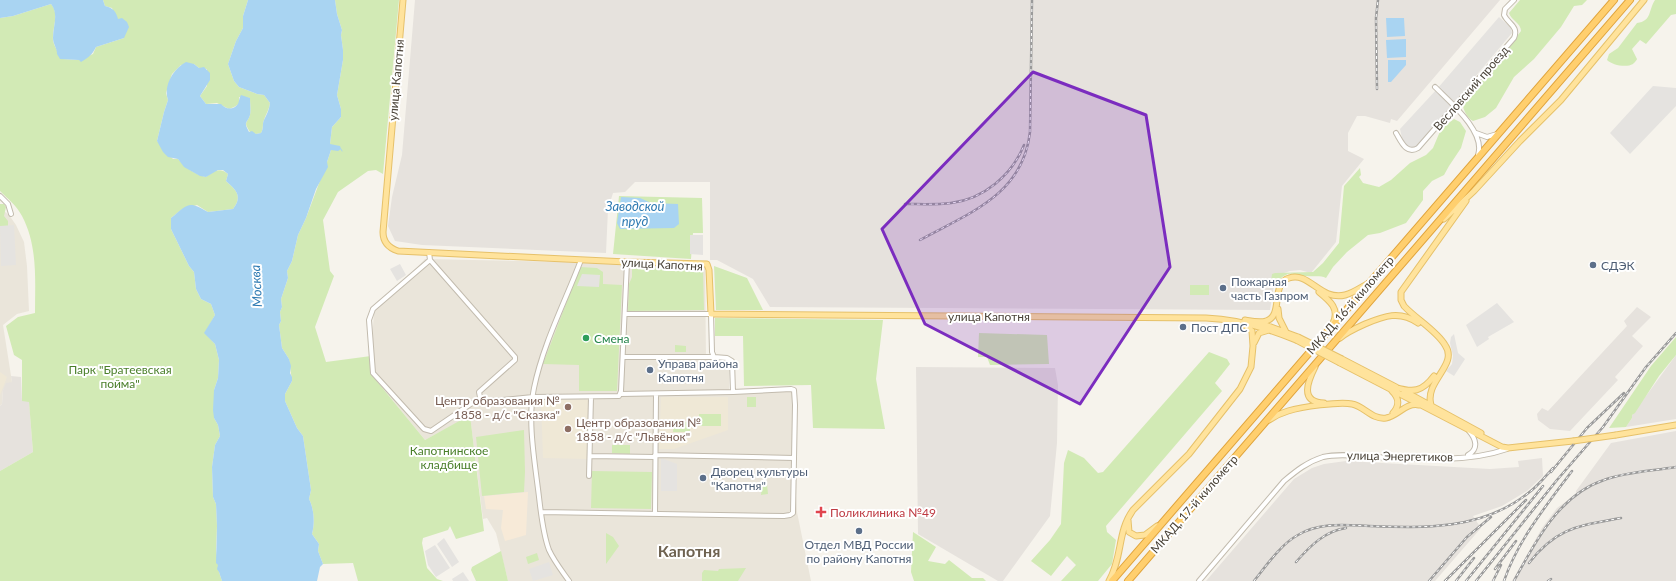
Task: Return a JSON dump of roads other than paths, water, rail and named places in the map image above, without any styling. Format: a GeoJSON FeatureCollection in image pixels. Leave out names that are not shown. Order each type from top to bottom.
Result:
{"type":"FeatureCollection","features":[{"type":"Feature","properties":{"kind":"highway","name":"МКАД, 16-й километр"},"geometry":{"type":"LineString","coordinates":[[1161,524],[1613,0]]}},
{"type":"Feature","properties":{"kind":"highway","name":"МКАД, 16-й километр"},"geometry":{"type":"LineString","coordinates":[[1260,427],[1630,0]]}},
{"type":"Feature","properties":{"kind":"highway","name":"МКАД, 17-й километр"},"geometry":{"type":"LineString","coordinates":[[1128,581],[1260,427]]}},
{"type":"Feature","properties":{"kind":"highway","name":"МКАД, 17-й километр"},"geometry":{"type":"LineString","coordinates":[[1112,581],[1161,524]]}},
{"type":"Feature","properties":{"kind":"main road","name":"улица Капотня"},"geometry":{"type":"LineString","coordinates":[[403,0],[383,236],[386,243],[392,249],[398,251],[581,260],[707,264],[709,270],[711,314],[1213,318]]}},
{"type":"Feature","properties":{"kind":"main road"},"geometry":{"type":"LineString","coordinates":[[1426,236],[1474,190],[1561,100],[1644,0]]}},
{"type":"Feature","properties":{"kind":"main road"},"geometry":{"type":"LineString","coordinates":[[1430,406],[1429,398],[1433,384],[1447,363],[1448,351],[1441,340],[1404,306],[1401,300],[1401,292],[1474,190]]}},
{"type":"Feature","properties":{"kind":"main road"},"geometry":{"type":"LineString","coordinates":[[1213,318],[1225,317],[1266,321],[1272,318],[1275,312],[1280,286],[1289,278],[1299,277],[1322,292],[1340,296],[1353,292],[1370,282]]}},
{"type":"Feature","properties":{"kind":"main road"},"geometry":{"type":"LineString","coordinates":[[1286,332],[1278,314],[1279,297],[1282,286],[1286,281],[1295,278],[1300,278],[1310,284],[1332,303],[1336,311],[1336,317],[1332,326]]}},
{"type":"Feature","properties":{"kind":"main road"},"geometry":{"type":"LineString","coordinates":[[1333,344],[1354,329],[1387,315],[1400,315],[1417,322],[1445,346],[1447,351],[1446,362],[1430,382],[1423,388],[1411,391],[1395,386]]}},
{"type":"Feature","properties":{"kind":"main road"},"geometry":{"type":"LineString","coordinates":[[1213,318],[1241,322],[1272,330],[1297,339]]}},
{"type":"Feature","properties":{"kind":"main road"},"geometry":{"type":"LineString","coordinates":[[1256,321],[1286,332],[1341,361],[1395,386],[1508,448]]}},
{"type":"Feature","properties":{"kind":"main road"},"geometry":{"type":"LineString","coordinates":[[1109,581],[1118,561],[1125,523],[1129,515],[1189,454],[1246,382],[1251,367],[1253,346],[1252,331],[1247,325],[1241,322]]}},
{"type":"Feature","properties":{"kind":"main road"},"geometry":{"type":"LineString","coordinates":[[1253,346],[1259,333],[1272,330]]}},
{"type":"Feature","properties":{"kind":"main road"},"geometry":{"type":"LineString","coordinates":[[1341,361],[1388,387],[1430,406],[1467,429],[1496,444],[1508,448]]}},
{"type":"Feature","properties":{"kind":"main road"},"geometry":{"type":"LineString","coordinates":[[1317,362],[1309,380],[1307,389],[1308,395],[1315,402],[1329,404],[1356,403],[1375,414],[1384,416],[1393,412],[1398,406],[1396,395],[1388,387]]}},
{"type":"Feature","properties":{"kind":"main road"},"geometry":{"type":"LineString","coordinates":[[1260,427],[1270,419],[1287,411],[1336,404],[1353,404],[1380,418],[1391,416],[1413,405],[1418,404],[1430,406]]}},
{"type":"Feature","properties":{"kind":"main road","name":"улица Энергетиков"},"geometry":{"type":"LineString","coordinates":[[1508,448],[1573,441],[1676,425]]}},
{"type":"Feature","properties":{"kind":"main road"},"geometry":{"type":"LineString","coordinates":[[1129,515],[1129,532],[1136,536],[1145,535],[1161,524]]}},
{"type":"Feature","properties":{"kind":"street","name":"Весловский проезд"},"geometry":{"type":"LineString","coordinates":[[1396,133],[1404,147],[1410,150],[1415,150],[1418,148],[1514,38],[1516,31],[1504,15],[1505,9],[1514,0]]}},
{"type":"Feature","properties":{"kind":"street"},"geometry":{"type":"LineString","coordinates":[[1435,87],[1455,106],[1479,139],[1479,154],[1475,161]]}},
{"type":"Feature","properties":{"kind":"street"},"geometry":{"type":"LineString","coordinates":[[1475,132],[1487,136],[1499,133]]}},
{"type":"Feature","properties":{"kind":"street"},"geometry":{"type":"LineString","coordinates":[[0,196],[8,204],[11,214]]}},
{"type":"Feature","properties":{"kind":"street"},"geometry":{"type":"LineString","coordinates":[[429,252],[430,260],[515,357],[515,360],[479,392],[481,402]]}},
{"type":"Feature","properties":{"kind":"street"},"geometry":{"type":"LineString","coordinates":[[430,260],[373,309],[369,320],[373,373],[427,431],[431,431],[472,403],[533,397],[615,397],[620,394],[794,390],[793,513],[790,515],[541,512]]}},
{"type":"Feature","properties":{"kind":"street"},"geometry":{"type":"LineString","coordinates":[[569,581],[549,549],[541,512],[532,432],[533,397],[535,383],[543,356],[581,260]]}},
{"type":"Feature","properties":{"kind":"street"},"geometry":{"type":"LineString","coordinates":[[620,394],[624,357],[628,262]]}},
{"type":"Feature","properties":{"kind":"street"},"geometry":{"type":"LineString","coordinates":[[625,314],[711,314],[712,352],[714,357]]}},
{"type":"Feature","properties":{"kind":"street"},"geometry":{"type":"LineString","coordinates":[[624,357],[727,358],[732,360],[733,392]]}},
{"type":"Feature","properties":{"kind":"street"},"geometry":{"type":"LineString","coordinates":[[655,514],[656,394]]}},
{"type":"Feature","properties":{"kind":"street"},"geometry":{"type":"LineString","coordinates":[[589,476],[591,397]]}},
{"type":"Feature","properties":{"kind":"street"},"geometry":{"type":"LineString","coordinates":[[1462,457],[1470,455],[1476,447],[1474,439],[1467,429]]}},
{"type":"Feature","properties":{"kind":"street","name":"улица Энергетиков"},"geometry":{"type":"LineString","coordinates":[[1199,581],[1284,481],[1306,464],[1324,457],[1336,456],[1424,459],[1491,454],[1508,448]]}},
{"type":"Feature","properties":{"kind":"street"},"geometry":{"type":"LineString","coordinates":[[590,456],[794,458]]}},
{"type":"Feature","properties":{"kind":"water"},"geometry":{"type":"Polygon","coordinates":[[[0,0],[103,0],[105,6],[114,10],[118,19],[122,18],[127,22],[129,27],[124,38],[96,47],[90,56],[81,62],[79,60],[60,59],[53,40],[55,12],[51,4],[13,16],[0,18],[0,0]]]}},
{"type":"Feature","properties":{"kind":"water","name":"Москва"},"geometry":{"type":"Polygon","coordinates":[[[248,0],[335,0],[337,14],[342,30],[343,60],[337,95],[341,109],[341,117],[332,127],[330,144],[340,146],[341,149],[338,151],[331,150],[327,162],[328,167],[316,189],[306,218],[298,235],[292,261],[287,271],[288,278],[281,299],[281,321],[279,325],[282,348],[289,359],[291,366],[290,373],[292,377],[292,381],[285,394],[285,401],[297,428],[303,436],[311,490],[309,499],[314,516],[312,534],[319,544],[318,551],[323,564],[320,567],[317,581],[222,581],[217,569],[216,504],[213,497],[212,467],[215,445],[220,436],[213,410],[214,390],[218,378],[219,360],[215,344],[204,333],[215,315],[211,304],[201,299],[196,289],[194,272],[189,266],[171,229],[171,218],[188,205],[196,206],[208,212],[233,209],[238,197],[233,187],[226,181],[228,174],[223,170],[218,170],[206,177],[200,176],[184,167],[178,159],[168,157],[163,152],[157,141],[168,100],[167,89],[170,78],[181,65],[186,62],[194,64],[199,68],[204,67],[210,73],[210,80],[200,96],[206,104],[221,104],[227,108],[234,108],[238,104],[241,95],[250,98],[250,113],[246,126],[249,132],[252,131],[256,134],[261,133],[263,122],[268,112],[270,103],[264,95],[239,87],[234,81],[228,64],[236,41],[243,28],[243,16],[248,0]]]}},
{"type":"Feature","properties":{"kind":"water"},"geometry":{"type":"Polygon","coordinates":[[[1386,18],[1404,18],[1405,36],[1387,37],[1386,18]]]}},
{"type":"Feature","properties":{"kind":"water"},"geometry":{"type":"Polygon","coordinates":[[[1406,39],[1406,57],[1387,58],[1386,40],[1406,39]]]}},
{"type":"Feature","properties":{"kind":"water"},"geometry":{"type":"Polygon","coordinates":[[[1388,60],[1406,60],[1406,65],[1391,82],[1388,82],[1388,60]]]}},
{"type":"Feature","properties":{"kind":"water","name":"Заводской пруд"},"geometry":{"type":"Polygon","coordinates":[[[621,197],[640,198],[651,203],[678,204],[679,224],[674,228],[620,229],[617,223],[621,197]]]}},
{"type":"Feature","properties":{"kind":"railway"},"geometry":{"type":"LineString","coordinates":[[920,240],[957,221],[991,200],[1005,187],[1017,172],[1025,154],[1030,132],[1032,0]]}},
{"type":"Feature","properties":{"kind":"railway"},"geometry":{"type":"LineString","coordinates":[[1377,89],[1376,18],[1378,0]]}},
{"type":"Feature","properties":{"kind":"railway"},"geometry":{"type":"LineString","coordinates":[[905,204],[945,204],[963,201],[975,196],[995,184],[1004,175],[1019,156],[1024,145]]}},
{"type":"Feature","properties":{"kind":"railway"},"geometry":{"type":"LineString","coordinates":[[1476,581],[1557,480],[1603,427],[1646,367],[1676,333]]}},
{"type":"Feature","properties":{"kind":"railway"},"geometry":{"type":"LineString","coordinates":[[1551,472],[1587,428],[1624,393]]}},
{"type":"Feature","properties":{"kind":"railway"},"geometry":{"type":"LineString","coordinates":[[1514,581],[1540,536],[1561,508],[1588,487],[1612,477],[1676,467]]}},
{"type":"Feature","properties":{"kind":"railway"},"geometry":{"type":"LineString","coordinates":[[1254,581],[1274,556],[1286,544],[1306,531],[1333,525],[1411,527],[1452,524],[1472,520],[1509,506],[1541,482],[1553,468]]}},
{"type":"Feature","properties":{"kind":"railway"},"geometry":{"type":"LineString","coordinates":[[1504,581],[1525,537],[1572,471]]}},
{"type":"Feature","properties":{"kind":"railway"},"geometry":{"type":"LineString","coordinates":[[1466,581],[1543,486]]}},
{"type":"Feature","properties":{"kind":"railway"},"geometry":{"type":"LineString","coordinates":[[1445,581],[1526,500]]}},
{"type":"Feature","properties":{"kind":"railway"},"geometry":{"type":"LineString","coordinates":[[1429,581],[1467,537],[1491,517]]}},
{"type":"Feature","properties":{"kind":"railway"},"geometry":{"type":"LineString","coordinates":[[1529,563],[1539,551],[1559,535],[1581,526],[1621,518]]}},
{"type":"Feature","properties":{"kind":"railway"},"geometry":{"type":"LineString","coordinates":[[1296,562],[1318,540],[1331,532],[1346,528]]}},
{"type":"Feature","properties":{"kind":"railway"},"geometry":{"type":"LineString","coordinates":[[1495,569],[1516,541]]}},
{"type":"Feature","properties":{"kind":"railway"},"geometry":{"type":"LineString","coordinates":[[1456,581],[1474,558]]}},
{"type":"Feature","properties":{"kind":"railway"},"geometry":{"type":"LineString","coordinates":[[1493,581],[1501,565]]}},
{"type":"Feature","properties":{"kind":"place","name":"СДЭК"},"geometry":{"type":"Point","coordinates":[1593,265]}},
{"type":"Feature","properties":{"kind":"place","name":"Пожарная часть Газпром"},"geometry":{"type":"Point","coordinates":[1223,288]}},
{"type":"Feature","properties":{"kind":"place","name":"Пост ДПС"},"geometry":{"type":"Point","coordinates":[1183,327]}},
{"type":"Feature","properties":{"kind":"place","name":"Смена"},"geometry":{"type":"Point","coordinates":[586,338]}},
{"type":"Feature","properties":{"kind":"place","name":"Управа района Капотня"},"geometry":{"type":"Point","coordinates":[650,370]}},
{"type":"Feature","properties":{"kind":"place","name":"Центр образования № 1858 - д/с \"Сказка\""},"geometry":{"type":"Point","coordinates":[568,407]}},
{"type":"Feature","properties":{"kind":"place","name":"Центр образования № 1858 - д/с \"Львёнок\""},"geometry":{"type":"Point","coordinates":[568,429]}},
{"type":"Feature","properties":{"kind":"place","name":"Дворец культуры \"Капотня\""},"geometry":{"type":"Point","coordinates":[703,478]}},
{"type":"Feature","properties":{"kind":"place","name":"Поликлиника №49"},"geometry":{"type":"Point","coordinates":[821,512]}},
{"type":"Feature","properties":{"kind":"place","name":"Отдел МВД России по району Капотня"},"geometry":{"type":"Point","coordinates":[859,531]}},
{"type":"Feature","properties":{"kind":"district","name":"Капотня"},"geometry":{"type":"Point","coordinates":[689,550]}},
{"type":"Feature","properties":{"kind":"park label","name":"Парк \"Братеевская пойма\""},"geometry":{"type":"Point","coordinates":[120,376]}},
{"type":"Feature","properties":{"kind":"park label","name":"Капотнинское кладбище"},"geometry":{"type":"Point","coordinates":[449,457]}}]}
